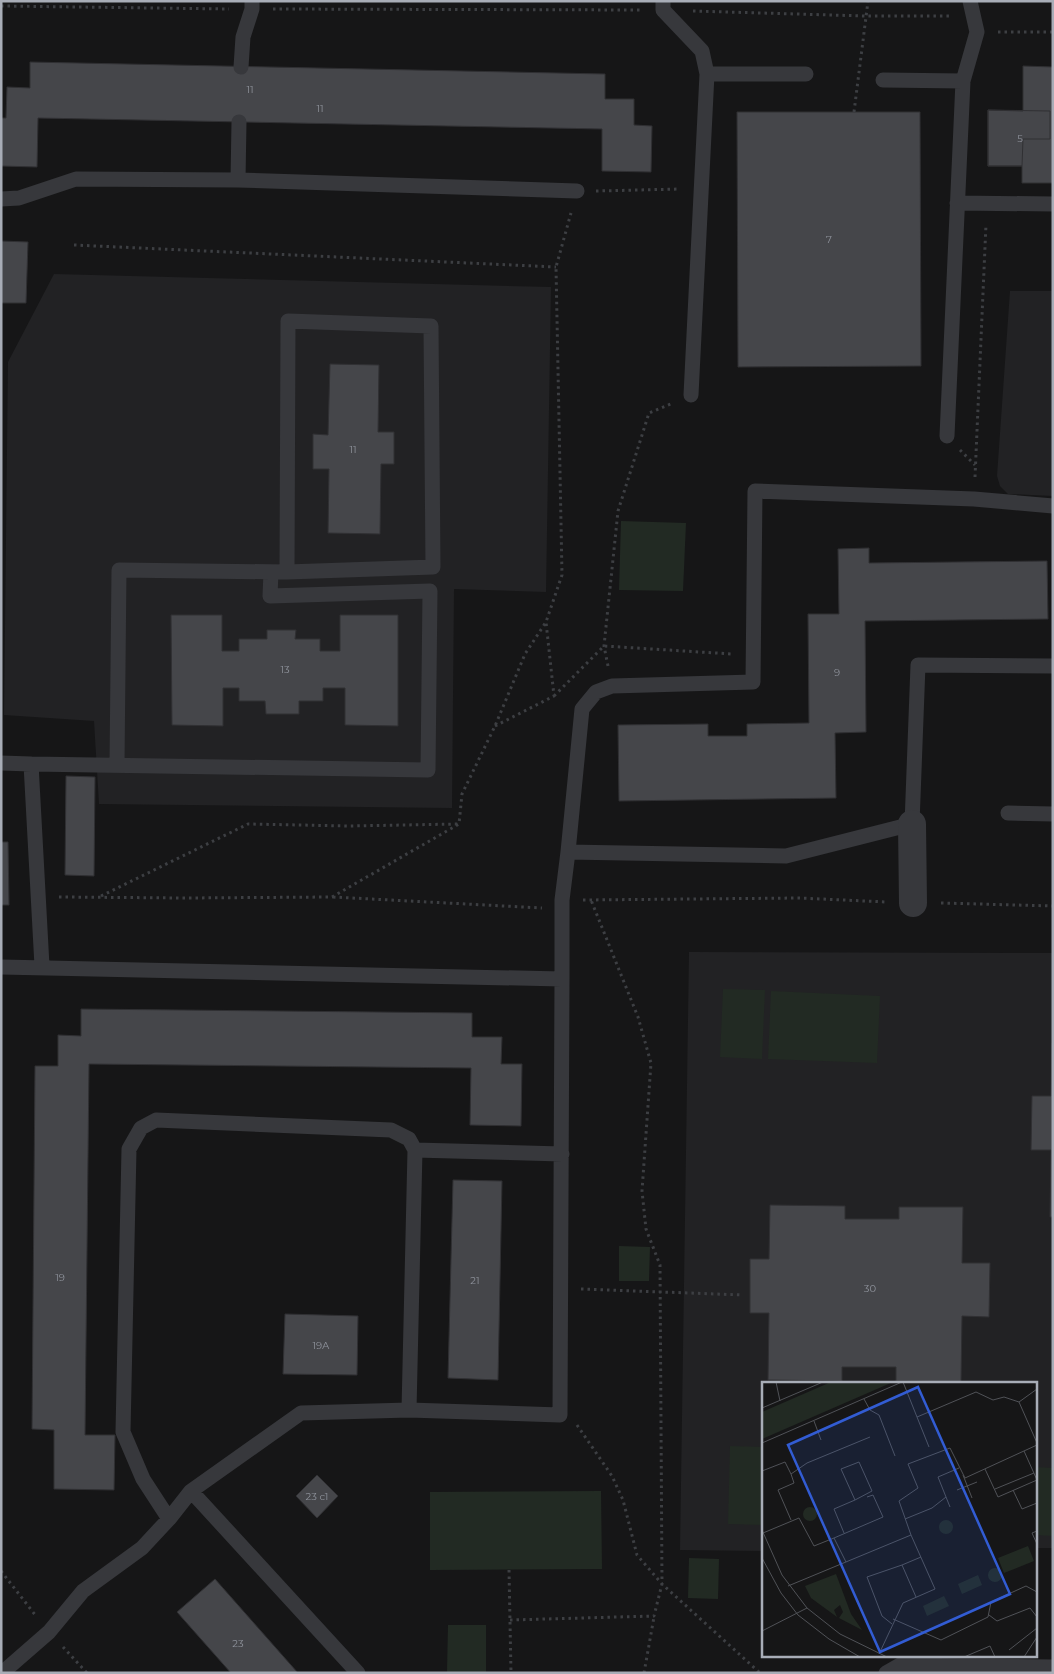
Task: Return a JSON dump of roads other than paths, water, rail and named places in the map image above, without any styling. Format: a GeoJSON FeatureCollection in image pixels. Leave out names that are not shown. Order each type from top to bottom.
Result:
{"type":"FeatureCollection","features":[{"type":"Feature","properties":{"kind":"street"},"geometry":{"type":"LineString","coordinates":[[912,824],[912,902]]}},
{"type":"Feature","properties":{"kind":"lane"},"geometry":{"type":"LineString","coordinates":[[947,436],[963,81],[977,32],[970,1]]}},
{"type":"Feature","properties":{"kind":"lane"},"geometry":{"type":"LineString","coordinates":[[241,66],[243,37],[252,5]]}},
{"type":"Feature","properties":{"kind":"lane"},"geometry":{"type":"LineString","coordinates":[[663,6],[702,51],[707,74],[691,395]]}},
{"type":"Feature","properties":{"kind":"lane"},"geometry":{"type":"LineString","coordinates":[[707,74],[806,74]]}},
{"type":"Feature","properties":{"kind":"lane"},"geometry":{"type":"LineString","coordinates":[[883,80],[963,81]]}},
{"type":"Feature","properties":{"kind":"lane"},"geometry":{"type":"LineString","coordinates":[[238,180],[239,122]]}},
{"type":"Feature","properties":{"kind":"lane"},"geometry":{"type":"LineString","coordinates":[[1,199],[19,198],[76,179],[238,180],[577,191]]}},
{"type":"Feature","properties":{"kind":"lane"},"geometry":{"type":"LineString","coordinates":[[957,203],[1053,204]]}},
{"type":"Feature","properties":{"kind":"lane"},"geometry":{"type":"LineString","coordinates":[[117,765],[119,570],[287,572],[433,567],[431,326],[288,321],[287,572]]}},
{"type":"Feature","properties":{"kind":"lane"},"geometry":{"type":"LineString","coordinates":[[2,1673],[49,1632],[83,1591],[142,1548],[169,1519],[191,1490],[301,1414],[409,1410],[560,1415],[562,905],[582,708],[596,692],[612,686],[752,682],[755,491],[974,499],[1053,506]]}},
{"type":"Feature","properties":{"kind":"lane"},"geometry":{"type":"LineString","coordinates":[[1,763],[428,770],[430,591],[270,596],[271,572]]}},
{"type":"Feature","properties":{"kind":"lane"},"geometry":{"type":"LineString","coordinates":[[568,852],[786,856],[912,824],[918,665],[1053,666]]}},
{"type":"Feature","properties":{"kind":"lane"},"geometry":{"type":"LineString","coordinates":[[31,764],[42,966]]}},
{"type":"Feature","properties":{"kind":"lane"},"geometry":{"type":"LineString","coordinates":[[1008,813],[1053,814]]}},
{"type":"Feature","properties":{"kind":"lane"},"geometry":{"type":"LineString","coordinates":[[1,967],[42,966],[562,979]]}},
{"type":"Feature","properties":{"kind":"lane"},"geometry":{"type":"LineString","coordinates":[[169,1519],[143,1479],[123,1432],[129,1149],[141,1128],[156,1120],[391,1130],[409,1139],[415,1150],[409,1410]]}},
{"type":"Feature","properties":{"kind":"lane"},"geometry":{"type":"LineString","coordinates":[[415,1150],[562,1154]]}},
{"type":"Feature","properties":{"kind":"lane"},"geometry":{"type":"LineString","coordinates":[[191,1490],[358,1673]]}},
{"type":"Feature","properties":{"kind":"lane"},"geometry":{"type":"LineString","coordinates":[[886,1673],[900,1665],[918,1660],[1053,1667]]}}]}
